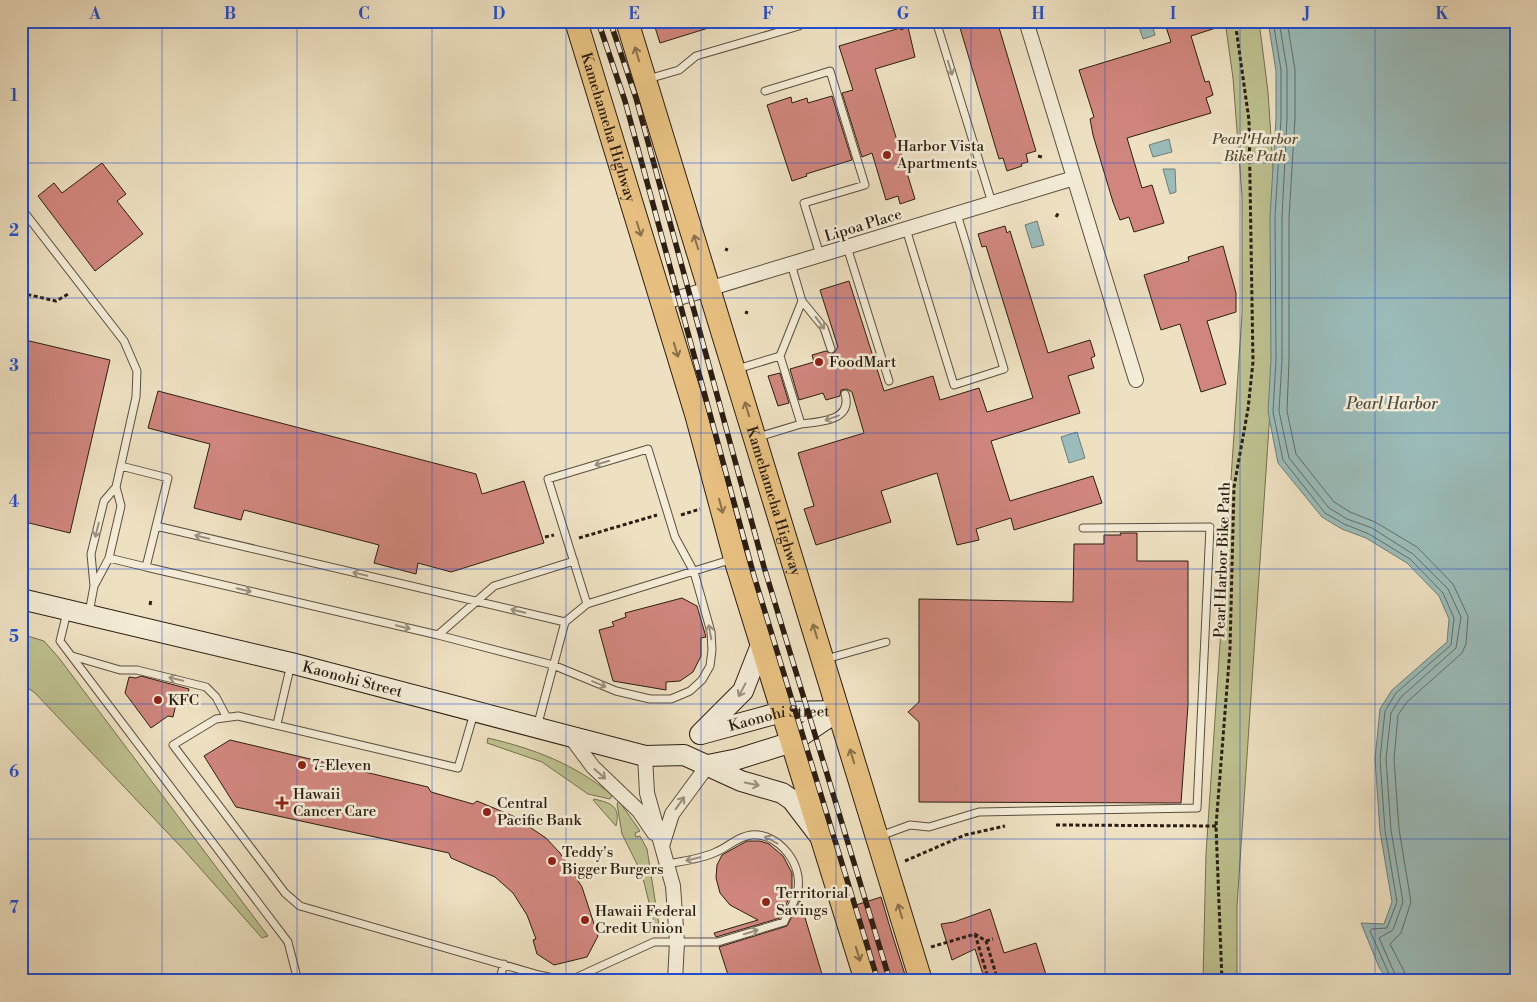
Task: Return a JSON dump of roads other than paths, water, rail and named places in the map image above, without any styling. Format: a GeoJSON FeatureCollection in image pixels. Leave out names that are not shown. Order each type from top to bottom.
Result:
{"type":"FeatureCollection","features":[{"type":"Feature","properties":{"kind":"main road","name":"Kamehameha Highway"},"geometry":{"type":"LineString","coordinates":[[576,21],[696,414],[735,559],[866,981]]}},
{"type":"Feature","properties":{"kind":"main road","name":"Kamehameha Highway"},"geometry":{"type":"LineString","coordinates":[[627,21],[921,981]]}},
{"type":"Feature","properties":{"kind":"street"},"geometry":{"type":"LineString","coordinates":[[1026,21],[1136,380]]}},
{"type":"Feature","properties":{"kind":"street","name":"Lipoa Place"},"geometry":{"type":"LineString","coordinates":[[662,303],[1074,178]]}},
{"type":"Feature","properties":{"kind":"street","name":"Kaonohi Street"},"geometry":{"type":"LineString","coordinates":[[21,599],[291,663],[645,756],[684,755],[708,765],[738,760],[792,742],[838,711]]}},
{"type":"Feature","properties":{"kind":"street"},"geometry":{"type":"LineString","coordinates":[[684,755],[701,734],[743,691],[761,645]]}},
{"type":"Feature","properties":{"kind":"street","name":"Kaonohi Street"},"geometry":{"type":"LineString","coordinates":[[701,734],[782,712],[838,711]]}},
{"type":"Feature","properties":{"kind":"street"},"geometry":{"type":"LineString","coordinates":[[570,736],[593,767],[640,811],[662,846]]}},
{"type":"Feature","properties":{"kind":"street"},"geometry":{"type":"LineString","coordinates":[[645,756],[647,793],[667,864],[676,909],[675,981]]}},
{"type":"Feature","properties":{"kind":"street"},"geometry":{"type":"LineString","coordinates":[[662,846],[672,814],[708,765],[741,781],[782,793],[792,800],[823,840]]}},
{"type":"Feature","properties":{"kind":"lane"},"geometry":{"type":"LineString","coordinates":[[936,21],[992,203]]}},
{"type":"Feature","properties":{"kind":"lane"},"geometry":{"type":"LineString","coordinates":[[645,80],[679,70],[696,56],[799,26]]}},
{"type":"Feature","properties":{"kind":"lane"},"geometry":{"type":"LineString","coordinates":[[765,91],[830,71],[865,185],[804,203],[820,255]]}},
{"type":"Feature","properties":{"kind":"lane"},"geometry":{"type":"LineString","coordinates":[[21,208],[124,341],[137,371],[137,389],[116,487],[104,501],[91,554],[94,586],[88,615]]}},
{"type":"Feature","properties":{"kind":"lane"},"geometry":{"type":"LineString","coordinates":[[906,229],[954,385],[1004,369],[957,214]]}},
{"type":"Feature","properties":{"kind":"lane"},"geometry":{"type":"LineString","coordinates":[[847,247],[889,381]]}},
{"type":"Feature","properties":{"kind":"lane"},"geometry":{"type":"LineString","coordinates":[[791,264],[802,300],[824,328],[831,349]]}},
{"type":"Feature","properties":{"kind":"lane"},"geometry":{"type":"LineString","coordinates":[[801,424],[780,356],[802,300]]}},
{"type":"Feature","properties":{"kind":"lane"},"geometry":{"type":"LineString","coordinates":[[734,369],[780,356]]}},
{"type":"Feature","properties":{"kind":"lane"},"geometry":{"type":"LineString","coordinates":[[756,438],[801,424],[832,420],[839,416],[846,405],[845,394]]}},
{"type":"Feature","properties":{"kind":"lane"},"geometry":{"type":"LineString","coordinates":[[110,558],[553,665],[616,691],[650,698],[671,699],[690,691],[702,680],[710,666],[712,650],[711,632],[694,572],[675,537],[648,449],[548,480],[587,604]]}},
{"type":"Feature","properties":{"kind":"lane"},"geometry":{"type":"LineString","coordinates":[[121,466],[168,478],[146,568]]}},
{"type":"Feature","properties":{"kind":"lane"},"geometry":{"type":"LineString","coordinates":[[94,586],[110,558],[121,506],[116,487]]}},
{"type":"Feature","properties":{"kind":"lane"},"geometry":{"type":"LineString","coordinates":[[156,526],[565,622]]}},
{"type":"Feature","properties":{"kind":"lane"},"geometry":{"type":"LineString","coordinates":[[877,837],[910,825],[929,827],[979,812],[1197,808],[1210,526],[1083,528]]}},
{"type":"Feature","properties":{"kind":"lane"},"geometry":{"type":"LineString","coordinates":[[537,727],[565,622],[587,604],[735,559]]}},
{"type":"Feature","properties":{"kind":"lane"},"geometry":{"type":"LineString","coordinates":[[438,636],[494,586],[574,561]]}},
{"type":"Feature","properties":{"kind":"lane"},"geometry":{"type":"LineString","coordinates":[[67,610],[60,641],[288,942],[298,981]]}},
{"type":"Feature","properties":{"kind":"lane"},"geometry":{"type":"LineString","coordinates":[[823,660],[886,642]]}},
{"type":"Feature","properties":{"kind":"lane"},"geometry":{"type":"LineString","coordinates":[[72,656],[120,670],[137,670],[206,687],[216,697],[226,716]]}},
{"type":"Feature","properties":{"kind":"lane"},"geometry":{"type":"LineString","coordinates":[[277,724],[291,663]]}},
{"type":"Feature","properties":{"kind":"lane"},"geometry":{"type":"LineString","coordinates":[[474,710],[458,768],[238,716],[226,716],[216,719],[173,745],[293,902],[307,908],[553,978],[573,979],[654,942],[718,942],[784,922],[797,892],[797,878],[790,856],[781,846],[761,835],[740,838],[718,852],[667,864]]}},
{"type":"Feature","properties":{"kind":"lane"},"geometry":{"type":"LineString","coordinates":[[499,981],[504,964]]}},
{"type":"Feature","properties":{"kind":"water"},"geometry":{"type":"Polygon","coordinates":[[[1137,21],[1151,21],[1155,35],[1143,39],[1137,21]]]}},
{"type":"Feature","properties":{"kind":"water","name":"Pearl Harbor"},"geometry":{"type":"Polygon","coordinates":[[[1268,21],[1516,21],[1516,981],[1388,981],[1379,967],[1361,923],[1384,924],[1392,902],[1380,831],[1375,759],[1380,709],[1392,690],[1447,642],[1449,619],[1439,596],[1407,563],[1366,538],[1342,529],[1322,517],[1278,463],[1268,412],[1271,360],[1270,217],[1276,119],[1276,71],[1268,21]]]}},
{"type":"Feature","properties":{"kind":"water"},"geometry":{"type":"Polygon","coordinates":[[[1169,139],[1172,152],[1153,157],[1149,145],[1169,139]]]}},
{"type":"Feature","properties":{"kind":"water"},"geometry":{"type":"Polygon","coordinates":[[[1163,169],[1175,169],[1176,192],[1170,194],[1163,169]]]}},
{"type":"Feature","properties":{"kind":"water"},"geometry":{"type":"Polygon","coordinates":[[[1037,221],[1044,245],[1032,248],[1025,225],[1037,221]]]}},
{"type":"Feature","properties":{"kind":"water"},"geometry":{"type":"Polygon","coordinates":[[[1077,432],[1085,458],[1069,463],[1061,437],[1077,432]]]}},
{"type":"Feature","properties":{"kind":"railway"},"geometry":{"type":"LineString","coordinates":[[598,21],[625,101],[754,576],[878,981]]}},
{"type":"Feature","properties":{"kind":"railway"},"geometry":{"type":"LineString","coordinates":[[610,21],[636,98],[764,567],[890,981]]}},
{"type":"Feature","properties":{"kind":"place","name":"Harbor Vista Apartments"},"geometry":{"type":"Point","coordinates":[887,155]}},
{"type":"Feature","properties":{"kind":"place","name":"FoodMart"},"geometry":{"type":"Point","coordinates":[819,362]}},
{"type":"Feature","properties":{"kind":"place","name":"KFC"},"geometry":{"type":"Point","coordinates":[158,700]}},
{"type":"Feature","properties":{"kind":"place","name":"7-Eleven"},"geometry":{"type":"Point","coordinates":[302,765]}},
{"type":"Feature","properties":{"kind":"place","name":"Hawaii Cancer Care"},"geometry":{"type":"Point","coordinates":[282,803]}},
{"type":"Feature","properties":{"kind":"place","name":"Central Pacific Bank"},"geometry":{"type":"Point","coordinates":[487,812]}},
{"type":"Feature","properties":{"kind":"place","name":"Teddy's Bigger Burgers"},"geometry":{"type":"Point","coordinates":[552,861]}},
{"type":"Feature","properties":{"kind":"place","name":"Territorial Savings"},"geometry":{"type":"Point","coordinates":[766,902]}},
{"type":"Feature","properties":{"kind":"place","name":"Hawaii Federal Credit Union"},"geometry":{"type":"Point","coordinates":[585,920]}},
{"type":"Feature","properties":{"kind":"park label","name":"Pearl Harbor Bike Path"},"geometry":{"type":"Point","coordinates":[1255,148]}}]}
